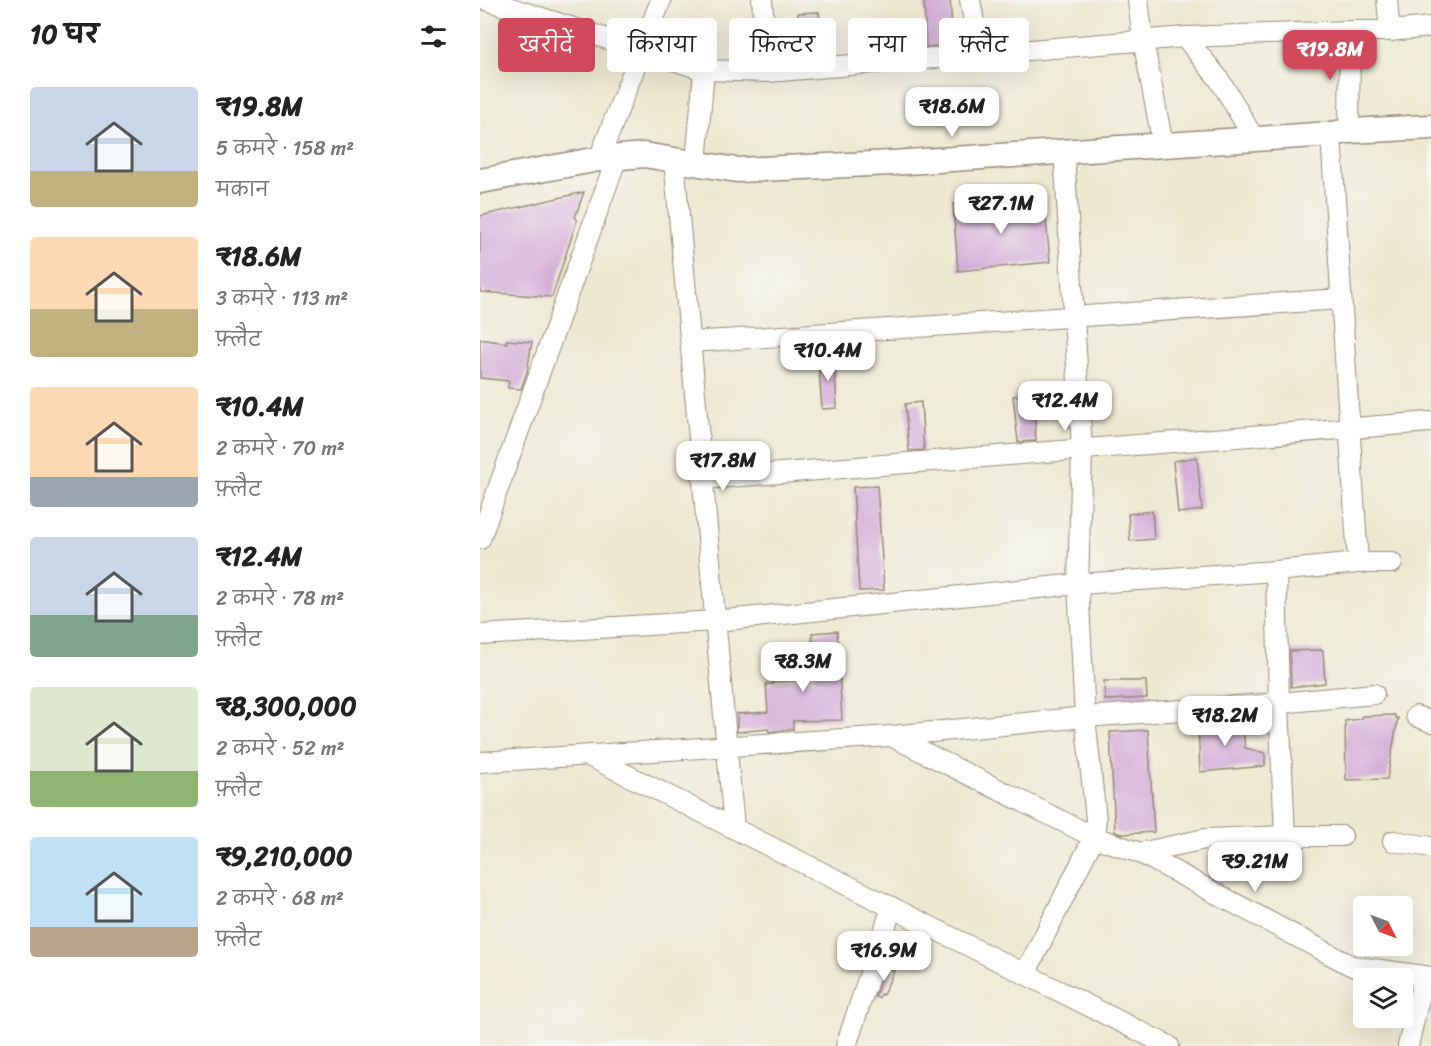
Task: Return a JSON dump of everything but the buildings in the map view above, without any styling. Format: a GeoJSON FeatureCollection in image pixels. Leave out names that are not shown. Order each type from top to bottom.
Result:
{"type":"FeatureCollection","features":[{"type":"Feature","properties":{"kind":"street"},"geometry":{"type":"LineString","coordinates":[[486,0],[607,39]]}},
{"type":"Feature","properties":{"kind":"street"},"geometry":{"type":"LineString","coordinates":[[654,18],[661,0]]}},
{"type":"Feature","properties":{"kind":"street"},"geometry":{"type":"LineString","coordinates":[[762,0],[764,18]]}},
{"type":"Feature","properties":{"kind":"street"},"geometry":{"type":"LineString","coordinates":[[970,0],[973,18]]}},
{"type":"Feature","properties":{"kind":"street"},"geometry":{"type":"LineString","coordinates":[[1138,0],[1162,145]]}},
{"type":"Feature","properties":{"kind":"street"},"geometry":{"type":"LineString","coordinates":[[1388,0],[1390,31]]}},
{"type":"Feature","properties":{"kind":"street"},"geometry":{"type":"LineString","coordinates":[[1029,50],[1185,37],[1390,31],[1431,27]]}},
{"type":"Feature","properties":{"kind":"street"},"geometry":{"type":"LineString","coordinates":[[1350,31],[1340,133],[1341,299],[1358,563]]}},
{"type":"Feature","properties":{"kind":"street"},"geometry":{"type":"LineString","coordinates":[[1185,37],[1218,78],[1254,139]]}},
{"type":"Feature","properties":{"kind":"street"},"geometry":{"type":"LineString","coordinates":[[836,66],[939,57]]}},
{"type":"Feature","properties":{"kind":"street"},"geometry":{"type":"LineString","coordinates":[[480,539],[635,72]]}},
{"type":"Feature","properties":{"kind":"street"},"geometry":{"type":"LineString","coordinates":[[704,72],[685,161],[690,342],[734,828]]}},
{"type":"Feature","properties":{"kind":"street"},"geometry":{"type":"LineString","coordinates":[[480,181],[608,158],[644,155],[737,170],[892,163],[1431,127]]}},
{"type":"Feature","properties":{"kind":"street"},"geometry":{"type":"LineString","coordinates":[[1025,974],[1094,837],[1096,819],[1085,717],[1078,584],[1082,449],[1064,152]]}},
{"type":"Feature","properties":{"kind":"street"},"geometry":{"type":"LineString","coordinates":[[690,342],[1341,299]]}},
{"type":"Feature","properties":{"kind":"street"},"geometry":{"type":"LineString","coordinates":[[703,479],[1430,422]]}},
{"type":"Feature","properties":{"kind":"street"},"geometry":{"type":"LineString","coordinates":[[480,635],[716,621],[1078,584],[1276,571],[1358,563],[1392,563]]}},
{"type":"Feature","properties":{"kind":"street"},"geometry":{"type":"LineString","coordinates":[[1276,571],[1285,836]]}},
{"type":"Feature","properties":{"kind":"street"},"geometry":{"type":"LineString","coordinates":[[480,762],[891,736],[1085,717],[1374,694]]}},
{"type":"Feature","properties":{"kind":"street"},"geometry":{"type":"LineString","coordinates":[[891,736],[1094,837],[1140,853],[1352,966],[1428,977],[1408,1046]]}},
{"type":"Feature","properties":{"kind":"street"},"geometry":{"type":"LineString","coordinates":[[589,756],[1169,1046]]}},
{"type":"Feature","properties":{"kind":"street"},"geometry":{"type":"LineString","coordinates":[[1140,853],[1205,839],[1342,836]]}},
{"type":"Feature","properties":{"kind":"street"},"geometry":{"type":"LineString","coordinates":[[1394,841],[1431,847]]}},
{"type":"Feature","properties":{"kind":"street"},"geometry":{"type":"LineString","coordinates":[[846,1046],[892,907]]}}]}
